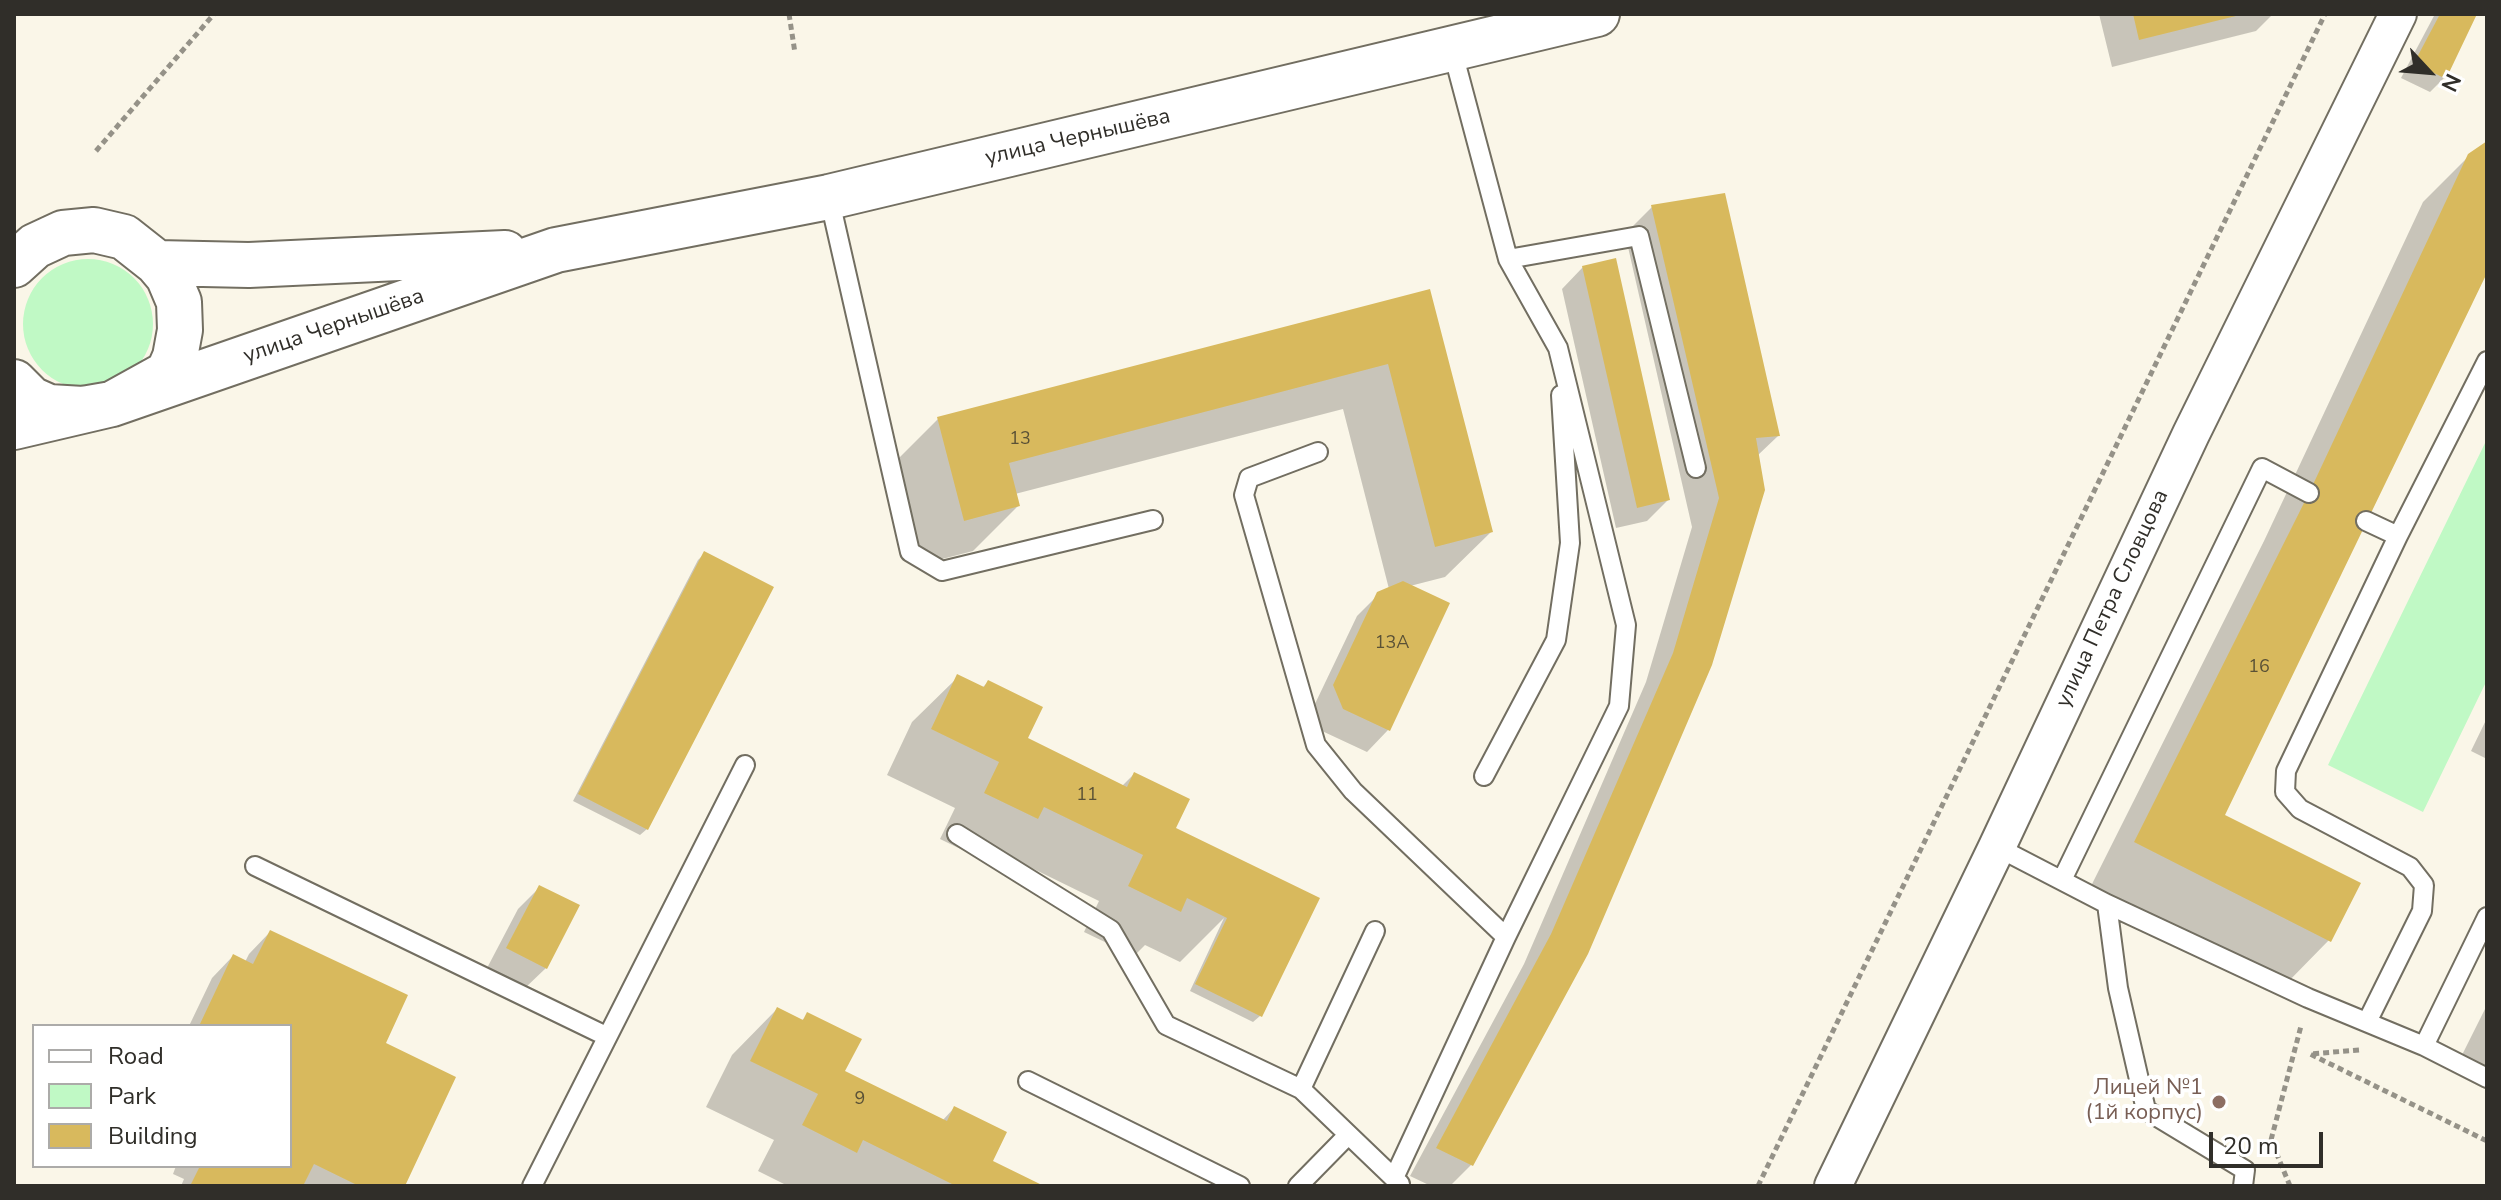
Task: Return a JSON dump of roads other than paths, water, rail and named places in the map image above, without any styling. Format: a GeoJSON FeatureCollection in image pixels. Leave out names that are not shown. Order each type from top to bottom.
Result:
{"type":"FeatureCollection","features":[{"type":"Feature","properties":{"kind":"street","name":"улица Чернышёва"},"geometry":{"type":"LineString","coordinates":[[14,427],[112,404],[556,250],[829,197],[1597,14]]}},
{"type":"Feature","properties":{"kind":"street","name":"улица Петра Словцова"},"geometry":{"type":"LineString","coordinates":[[1833,1186],[2191,434],[2398,14]]}},
{"type":"Feature","properties":{"kind":"street","name":"улица Чернышёва"},"geometry":{"type":"LineString","coordinates":[[14,265],[35,246],[63,233],[94,230],[124,237],[157,263],[168,276],[179,302],[180,330],[175,357],[168,373],[112,404],[83,409],[49,407],[31,399],[14,382]]}},
{"type":"Feature","properties":{"kind":"street","name":"улица Чернышёва"},"geometry":{"type":"LineString","coordinates":[[157,263],[249,265],[556,250]]}},
{"type":"Feature","properties":{"kind":"lane"},"geometry":{"type":"LineString","coordinates":[[957,834],[1111,930],[1166,1025],[1301,1089],[1398,1182],[1506,937],[1619,706],[1626,625],[1558,348],[1508,259],[1452,49]]}},
{"type":"Feature","properties":{"kind":"lane"},"geometry":{"type":"LineString","coordinates":[[829,197],[910,552],[942,571],[1153,520]]}},
{"type":"Feature","properties":{"kind":"lane"},"geometry":{"type":"LineString","coordinates":[[1508,259],[1639,236],[1696,468]]}},
{"type":"Feature","properties":{"kind":"lane"},"geometry":{"type":"LineString","coordinates":[[1484,776],[1556,640],[1570,543],[1558,348]]}},
{"type":"Feature","properties":{"kind":"lane"},"geometry":{"type":"LineString","coordinates":[[2367,1022],[2422,911],[2424,885],[2410,867],[2300,809],[2285,792],[2286,771],[2398,536],[2487,361]]}},
{"type":"Feature","properties":{"kind":"lane"},"geometry":{"type":"LineString","coordinates":[[1318,452],[1249,478],[1244,495],[1316,745],[1353,791],[1506,937]]}},
{"type":"Feature","properties":{"kind":"lane"},"geometry":{"type":"LineString","coordinates":[[2062,880],[2262,468],[2309,493]]}},
{"type":"Feature","properties":{"kind":"lane"},"geometry":{"type":"LineString","coordinates":[[2366,521],[2398,536]]}},
{"type":"Feature","properties":{"kind":"lane"},"geometry":{"type":"LineString","coordinates":[[532,1186],[745,765]]}},
{"type":"Feature","properties":{"kind":"lane"},"geometry":{"type":"LineString","coordinates":[[1997,847],[2107,904],[2308,998],[2424,1046],[2487,1078]]}},
{"type":"Feature","properties":{"kind":"lane"},"geometry":{"type":"LineString","coordinates":[[255,866],[606,1036]]}},
{"type":"Feature","properties":{"kind":"lane"},"geometry":{"type":"LineString","coordinates":[[2107,904],[2118,988],[2146,1110],[2245,1170],[2243,1186]]}},
{"type":"Feature","properties":{"kind":"lane"},"geometry":{"type":"LineString","coordinates":[[2424,1046],[2487,917]]}},
{"type":"Feature","properties":{"kind":"lane"},"geometry":{"type":"LineString","coordinates":[[1301,1089],[1375,931]]}},
{"type":"Feature","properties":{"kind":"lane"},"geometry":{"type":"LineString","coordinates":[[1028,1081],[1240,1186]]}},
{"type":"Feature","properties":{"kind":"lane"},"geometry":{"type":"LineString","coordinates":[[1298,1186],[1348,1135]]}},
{"type":"Feature","properties":{"kind":"place","name":"Лицей №1 (1й корпус)"},"geometry":{"type":"Point","coordinates":[2219,1102]}}]}
